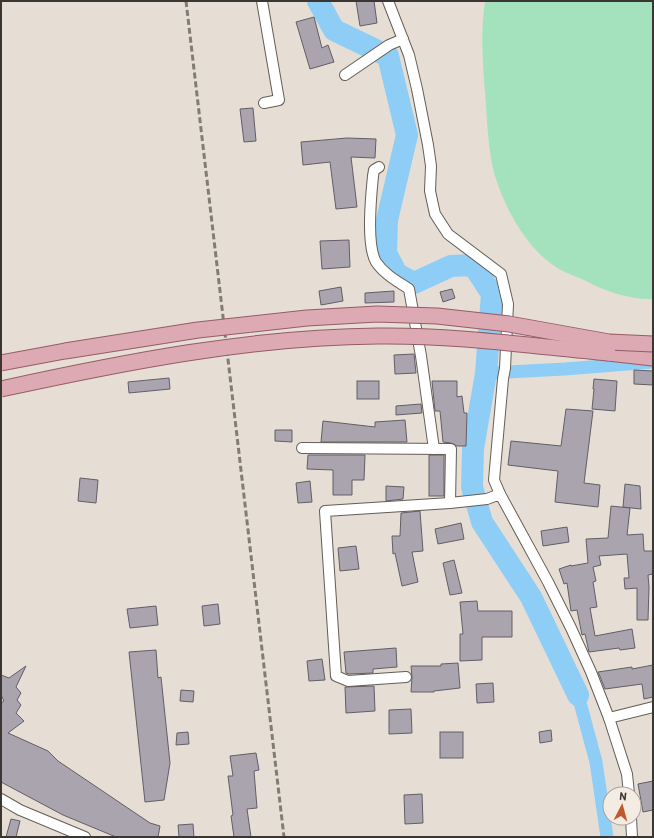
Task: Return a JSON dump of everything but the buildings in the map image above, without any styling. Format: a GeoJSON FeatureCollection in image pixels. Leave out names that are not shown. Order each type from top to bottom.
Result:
{"type":"FeatureCollection","features":[{"type":"Feature","properties":{"kind":"main road"},"geometry":{"type":"LineString","coordinates":[[1,363],[65,350],[198,330],[307,318],[377,314],[437,316],[509,324],[609,342],[653,344]]}},
{"type":"Feature","properties":{"kind":"main road"},"geometry":{"type":"LineString","coordinates":[[1,389],[71,374],[199,351],[308,339],[378,336],[435,337],[653,358]]}},
{"type":"Feature","properties":{"kind":"street"},"geometry":{"type":"LineString","coordinates":[[262,1],[279,100],[264,103]]}},
{"type":"Feature","properties":{"kind":"street"},"geometry":{"type":"LineString","coordinates":[[388,1],[413,70],[425,125],[431,166],[430,191],[435,214],[448,234],[501,274],[508,304],[505,368],[494,480],[571,628],[591,672],[609,718],[627,774],[628,786]]}},
{"type":"Feature","properties":{"kind":"street"},"geometry":{"type":"LineString","coordinates":[[345,75],[374,54],[403,39]]}},
{"type":"Feature","properties":{"kind":"street"},"geometry":{"type":"LineString","coordinates":[[380,168],[374,170],[373,176],[370,229],[372,248],[375,261],[386,274],[409,290],[421,356],[434,449]]}},
{"type":"Feature","properties":{"kind":"street"},"geometry":{"type":"LineString","coordinates":[[302,448],[452,449],[450,504]]}},
{"type":"Feature","properties":{"kind":"street"},"geometry":{"type":"LineString","coordinates":[[406,677],[348,681],[336,676],[325,511],[450,504],[487,499],[500,494]]}},
{"type":"Feature","properties":{"kind":"street"},"geometry":{"type":"LineString","coordinates":[[609,718],[653,707]]}},
{"type":"Feature","properties":{"kind":"street"},"geometry":{"type":"LineString","coordinates":[[1,800],[20,810],[85,837]]}},
{"type":"Feature","properties":{"kind":"street"},"geometry":{"type":"LineString","coordinates":[[631,826],[632,837]]}},
{"type":"Feature","properties":{"kind":"green space"},"geometry":{"type":"Polygon","coordinates":[[[485,1],[653,1],[653,299],[635,298],[617,294],[565,272],[549,262],[539,253],[529,242],[511,215],[498,186],[489,144],[482,52],[483,14],[485,1]]]}},
{"type":"Feature","properties":{"kind":"waterway"},"geometry":{"type":"LineString","coordinates":[[318,1],[334,30],[388,56],[407,135],[387,220],[386,253],[397,274],[414,283],[451,266],[473,265],[492,294],[486,373],[473,449],[472,487],[482,522],[531,597],[578,695]]}},
{"type":"Feature","properties":{"kind":"waterway"},"geometry":{"type":"LineString","coordinates":[[486,373],[565,369],[652,362]]}},
{"type":"Feature","properties":{"kind":"waterway"},"geometry":{"type":"LineString","coordinates":[[578,695],[596,762],[607,837]]}},
{"type":"Feature","properties":{"kind":"railway"},"geometry":{"type":"LineString","coordinates":[[186,1],[284,837]]}}]}
